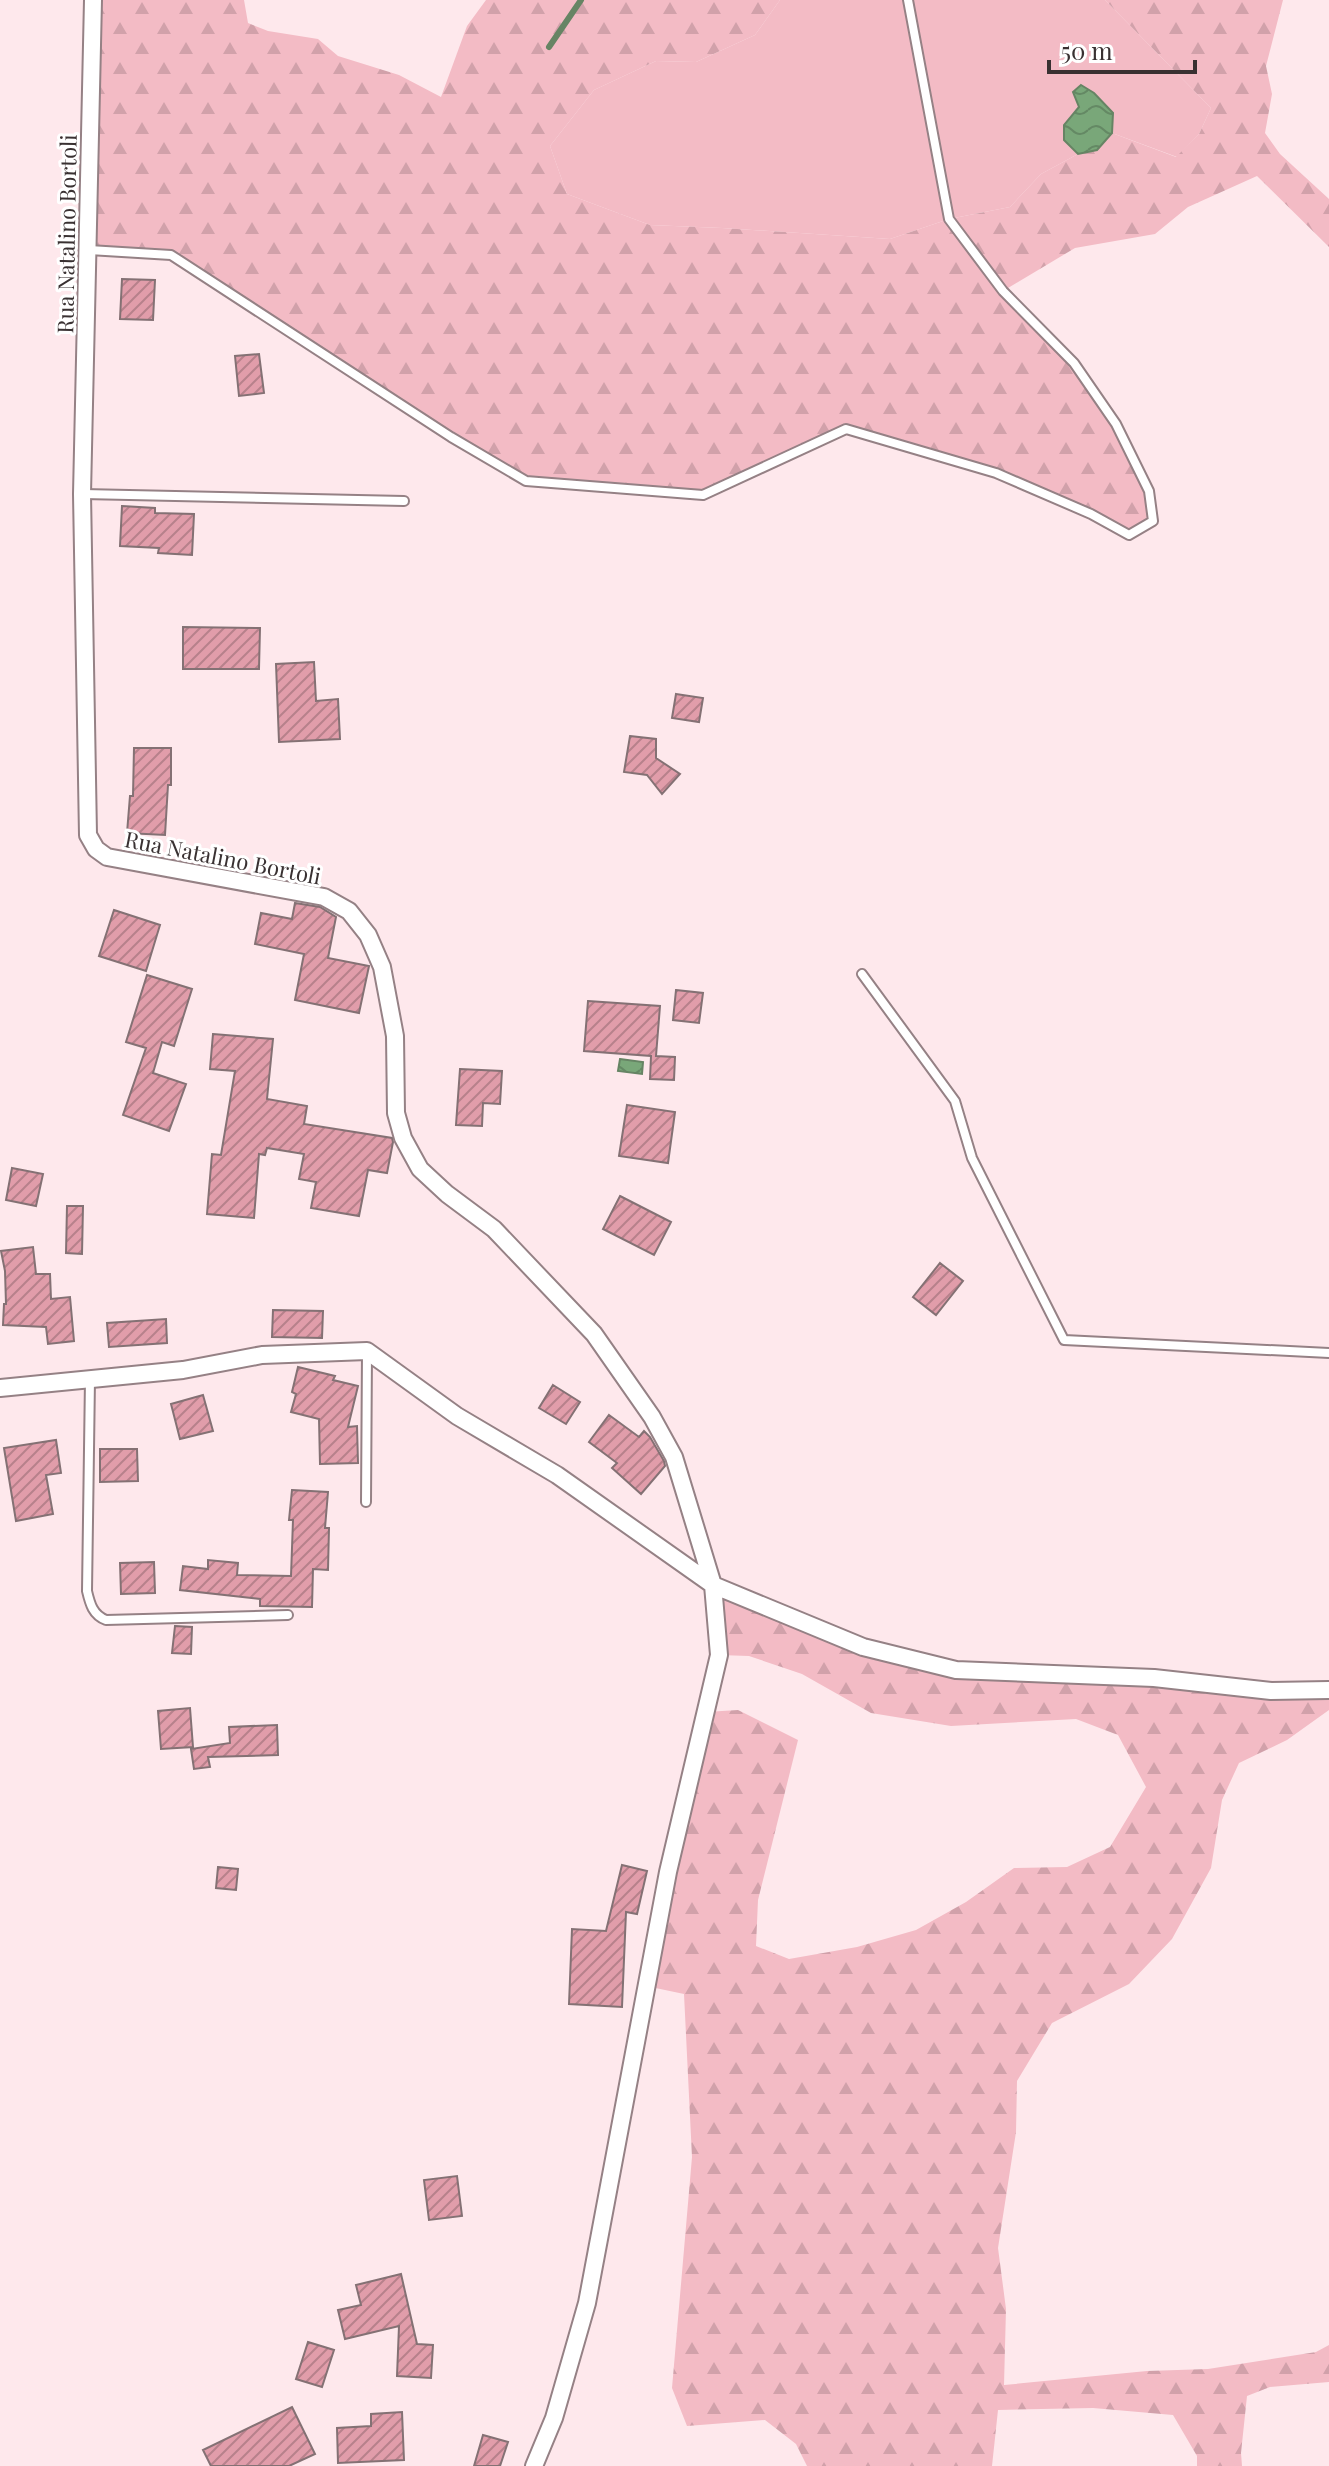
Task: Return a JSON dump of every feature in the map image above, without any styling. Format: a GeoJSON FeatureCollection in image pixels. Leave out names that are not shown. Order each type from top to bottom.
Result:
{"type":"FeatureCollection","features":[{"type":"Feature","properties":{"kind":"street","name":"Rua Natalino Bortoli"},"geometry":{"type":"LineString","coordinates":[[93,0],[82,494],[88,835],[96,849],[107,857],[324,897],[349,911],[368,935],[382,967],[395,1036],[396,1113],[403,1138],[420,1169],[447,1194],[494,1229],[594,1334],[652,1417],[674,1457],[713,1585],[719,1655],[668,1872],[587,2303],[554,2418],[534,2466]]}},
{"type":"Feature","properties":{"kind":"street"},"geometry":{"type":"LineString","coordinates":[[0,1388],[183,1370],[262,1355],[367,1351],[457,1416],[557,1475],[713,1585],[863,1647],[956,1670],[1154,1678],[1271,1691],[1329,1690]]}},
{"type":"Feature","properties":{"kind":"lane"},"geometry":{"type":"LineString","coordinates":[[89,250],[171,255],[451,437],[526,481],[703,495],[846,429],[996,473],[1091,514],[1129,535],[1153,521],[1149,491],[1116,424],[1074,363],[1003,291],[949,219],[908,0]]}},
{"type":"Feature","properties":{"kind":"lane"},"geometry":{"type":"LineString","coordinates":[[82,494],[404,501]]}},
{"type":"Feature","properties":{"kind":"lane"},"geometry":{"type":"LineString","coordinates":[[862,974],[955,1101],[972,1158],[1064,1340],[1329,1353]]}},
{"type":"Feature","properties":{"kind":"lane"},"geometry":{"type":"LineString","coordinates":[[366,1502],[367,1351]]}},
{"type":"Feature","properties":{"kind":"lane"},"geometry":{"type":"LineString","coordinates":[[90,1379],[87,1591],[97,1616],[106,1620],[288,1615]]}},
{"type":"Feature","properties":{"kind":"green space"},"geometry":{"type":"Polygon","coordinates":[[[93,0],[244,0],[248,23],[268,31],[318,39],[338,56],[399,75],[441,97],[467,26],[486,0],[780,0],[755,35],[696,62],[656,61],[594,90],[550,146],[567,194],[650,225],[890,239],[949,219],[1010,207],[1041,174],[1078,154],[1097,150],[1112,133],[1176,157],[1199,134],[1211,108],[1105,0],[1283,0],[1266,66],[1272,94],[1265,133],[1280,154],[1329,199],[1329,247],[1257,176],[1188,207],[1155,234],[1075,248],[1003,291],[1074,363],[1116,424],[1149,491],[1153,521],[1129,535],[996,473],[846,429],[703,495],[526,481],[171,255],[89,250],[93,0]]]}},
{"type":"Feature","properties":{"kind":"green space"},"geometry":{"type":"Polygon","coordinates":[[[780,0],[1105,0],[1211,108],[1199,134],[1177,157],[1112,133],[1113,112],[1080,107],[1065,140],[1078,154],[1041,174],[1010,207],[949,219],[890,239],[650,225],[567,194],[550,146],[594,90],[656,61],[696,62],[755,35],[780,0]]]}},
{"type":"Feature","properties":{"kind":"green space"},"geometry":{"type":"Polygon","coordinates":[[[713,1585],[863,1647],[956,1670],[1329,1690],[1329,1710],[1287,1740],[1239,1763],[1222,1800],[1211,1868],[1172,1939],[1129,1984],[1052,2023],[1017,2081],[1016,2132],[998,2248],[1006,2309],[1004,2385],[1147,2371],[1208,2369],[1316,2352],[1329,2345],[1329,2382],[1270,2387],[1247,2396],[1242,2466],[1197,2466],[1197,2456],[1173,2415],[1093,2408],[998,2410],[992,2466],[807,2466],[796,2444],[765,2420],[687,2426],[672,2388],[692,2157],[684,1994],[646,1986],[706,1712],[738,1710],[798,1740],[758,1900],[756,1946],[789,1959],[857,1947],[916,1930],[966,1902],[1014,1868],[1067,1867],[1110,1847],[1146,1787],[1118,1735],[1076,1719],[951,1726],[871,1713],[802,1674],[749,1656],[719,1655],[713,1585]]]}},
{"type":"Feature","properties":{"kind":"water"},"geometry":{"type":"Polygon","coordinates":[[[1081,85],[1094,93],[1113,113],[1112,133],[1097,150],[1078,154],[1064,140],[1064,125],[1079,107],[1073,92],[1081,85]]]}},
{"type":"Feature","properties":{"kind":"water"},"geometry":{"type":"Polygon","coordinates":[[[620,1059],[643,1062],[642,1074],[618,1071],[620,1059]]]}},
{"type":"Feature","properties":{"kind":"building"},"geometry":{"type":"Polygon","coordinates":[[[122,279],[155,280],[153,320],[120,319],[122,279]]]}},
{"type":"Feature","properties":{"kind":"building"},"geometry":{"type":"Polygon","coordinates":[[[259,354],[264,393],[239,396],[235,356],[259,354]]]}},
{"type":"Feature","properties":{"kind":"building"},"geometry":{"type":"Polygon","coordinates":[[[122,506],[155,508],[155,513],[194,514],[192,555],[158,553],[159,548],[120,546],[122,506]]]}},
{"type":"Feature","properties":{"kind":"building"},"geometry":{"type":"Polygon","coordinates":[[[183,627],[260,628],[259,669],[183,669],[183,627]]]}},
{"type":"Feature","properties":{"kind":"building"},"geometry":{"type":"Polygon","coordinates":[[[314,662],[316,701],[338,699],[340,739],[279,742],[276,664],[314,662]]]}},
{"type":"Feature","properties":{"kind":"building"},"geometry":{"type":"Polygon","coordinates":[[[676,694],[703,698],[699,722],[672,718],[676,694]]]}},
{"type":"Feature","properties":{"kind":"building"},"geometry":{"type":"Polygon","coordinates":[[[630,736],[656,739],[656,758],[680,774],[662,794],[647,775],[624,772],[630,736]]]}},
{"type":"Feature","properties":{"kind":"building"},"geometry":{"type":"Polygon","coordinates":[[[134,748],[171,748],[171,785],[168,785],[165,835],[127,833],[130,796],[133,796],[134,748]]]}},
{"type":"Feature","properties":{"kind":"building"},"geometry":{"type":"Polygon","coordinates":[[[295,903],[320,907],[336,917],[328,958],[369,966],[359,1013],[295,1000],[304,954],[255,944],[261,913],[292,919],[295,903]]]}},
{"type":"Feature","properties":{"kind":"building"},"geometry":{"type":"Polygon","coordinates":[[[114,910],[160,925],[146,971],[99,956],[114,910]]]}},
{"type":"Feature","properties":{"kind":"building"},"geometry":{"type":"Polygon","coordinates":[[[147,975],[192,989],[174,1046],[162,1042],[153,1073],[186,1084],[169,1131],[123,1115],[146,1048],[126,1042],[147,975]]]}},
{"type":"Feature","properties":{"kind":"building"},"geometry":{"type":"Polygon","coordinates":[[[676,990],[703,993],[699,1023],[673,1020],[676,990]]]}},
{"type":"Feature","properties":{"kind":"building"},"geometry":{"type":"Polygon","coordinates":[[[588,1001],[660,1006],[656,1056],[675,1057],[674,1080],[650,1079],[651,1056],[584,1051],[588,1001]]]}},
{"type":"Feature","properties":{"kind":"building"},"geometry":{"type":"Polygon","coordinates":[[[213,1034],[273,1039],[267,1099],[307,1106],[304,1124],[392,1138],[387,1173],[368,1170],[359,1216],[311,1208],[316,1182],[299,1179],[304,1154],[267,1148],[265,1155],[259,1154],[254,1218],[207,1214],[212,1154],[221,1155],[235,1071],[210,1069],[213,1034]]]}},
{"type":"Feature","properties":{"kind":"building"},"geometry":{"type":"Polygon","coordinates":[[[460,1069],[502,1071],[500,1104],[483,1103],[482,1126],[456,1125],[460,1069]]]}},
{"type":"Feature","properties":{"kind":"building"},"geometry":{"type":"Polygon","coordinates":[[[627,1105],[675,1112],[668,1163],[619,1156],[627,1105]]]}},
{"type":"Feature","properties":{"kind":"building"},"geometry":{"type":"Polygon","coordinates":[[[12,1168],[43,1174],[36,1206],[6,1200],[12,1168]]]}},
{"type":"Feature","properties":{"kind":"building"},"geometry":{"type":"Polygon","coordinates":[[[620,1196],[671,1222],[654,1255],[603,1229],[620,1196]]]}},
{"type":"Feature","properties":{"kind":"building"},"geometry":{"type":"Polygon","coordinates":[[[67,1206],[83,1206],[82,1254],[66,1253],[67,1206]]]}},
{"type":"Feature","properties":{"kind":"building"},"geometry":{"type":"Polygon","coordinates":[[[33,1247],[36,1274],[50,1274],[51,1299],[70,1297],[74,1341],[48,1344],[46,1327],[3,1325],[6,1304],[1,1251],[33,1247]]]}},
{"type":"Feature","properties":{"kind":"building"},"geometry":{"type":"Polygon","coordinates":[[[940,1263],[963,1281],[936,1315],[913,1297],[940,1263]]]}},
{"type":"Feature","properties":{"kind":"building"},"geometry":{"type":"Polygon","coordinates":[[[273,1310],[323,1311],[322,1338],[272,1337],[273,1310]]]}},
{"type":"Feature","properties":{"kind":"building"},"geometry":{"type":"Polygon","coordinates":[[[166,1319],[167,1343],[109,1347],[107,1323],[166,1319]]]}},
{"type":"Feature","properties":{"kind":"building"},"geometry":{"type":"Polygon","coordinates":[[[298,1367],[335,1376],[333,1380],[358,1386],[348,1427],[357,1426],[358,1463],[320,1464],[319,1419],[291,1412],[298,1367]]]}},
{"type":"Feature","properties":{"kind":"building"},"geometry":{"type":"Polygon","coordinates":[[[553,1385],[580,1402],[566,1424],[539,1408],[553,1385]]]}},
{"type":"Feature","properties":{"kind":"building"},"geometry":{"type":"Polygon","coordinates":[[[203,1395],[213,1431],[180,1439],[171,1404],[203,1395]]]}},
{"type":"Feature","properties":{"kind":"building"},"geometry":{"type":"Polygon","coordinates":[[[609,1415],[639,1437],[644,1431],[664,1461],[665,1466],[641,1494],[612,1468],[617,1463],[589,1442],[609,1415]]]}},
{"type":"Feature","properties":{"kind":"building"},"geometry":{"type":"Polygon","coordinates":[[[56,1440],[61,1473],[46,1475],[53,1514],[16,1521],[4,1448],[56,1440]]]}},
{"type":"Feature","properties":{"kind":"building"},"geometry":{"type":"Polygon","coordinates":[[[100,1449],[137,1449],[138,1481],[100,1482],[100,1449]]]}},
{"type":"Feature","properties":{"kind":"building"},"geometry":{"type":"Polygon","coordinates":[[[292,1490],[328,1492],[325,1528],[329,1528],[328,1570],[313,1569],[312,1607],[260,1606],[260,1599],[180,1590],[183,1566],[208,1569],[208,1560],[238,1563],[237,1575],[291,1576],[293,1520],[289,1520],[292,1490]]]}},
{"type":"Feature","properties":{"kind":"building"},"geometry":{"type":"Polygon","coordinates":[[[154,1562],[155,1593],[121,1594],[120,1563],[154,1562]]]}},
{"type":"Feature","properties":{"kind":"building"},"geometry":{"type":"Polygon","coordinates":[[[175,1626],[192,1627],[191,1654],[172,1653],[175,1626]]]}},
{"type":"Feature","properties":{"kind":"building"},"geometry":{"type":"Polygon","coordinates":[[[190,1708],[193,1747],[161,1749],[158,1711],[190,1708]]]}},
{"type":"Feature","properties":{"kind":"building"},"geometry":{"type":"Polygon","coordinates":[[[277,1725],[278,1755],[208,1757],[210,1767],[194,1769],[191,1749],[230,1743],[229,1727],[277,1725]]]}},
{"type":"Feature","properties":{"kind":"building"},"geometry":{"type":"Polygon","coordinates":[[[622,1865],[647,1871],[637,1914],[626,1912],[622,2007],[569,2004],[572,1929],[606,1931],[622,1865]]]}},
{"type":"Feature","properties":{"kind":"building"},"geometry":{"type":"Polygon","coordinates":[[[218,1867],[238,1869],[236,1890],[216,1888],[218,1867]]]}},
{"type":"Feature","properties":{"kind":"building"},"geometry":{"type":"Polygon","coordinates":[[[457,2176],[462,2216],[429,2220],[424,2180],[457,2176]]]}},
{"type":"Feature","properties":{"kind":"building"},"geometry":{"type":"Polygon","coordinates":[[[401,2274],[417,2344],[433,2345],[431,2378],[397,2376],[399,2326],[345,2339],[338,2310],[361,2305],[356,2285],[401,2274]]]}},
{"type":"Feature","properties":{"kind":"building"},"geometry":{"type":"Polygon","coordinates":[[[308,2342],[334,2350],[322,2387],[296,2379],[308,2342]]]}},
{"type":"Feature","properties":{"kind":"building"},"geometry":{"type":"Polygon","coordinates":[[[292,2407],[315,2454],[289,2466],[211,2466],[203,2450],[292,2407]]]}},
{"type":"Feature","properties":{"kind":"building"},"geometry":{"type":"Polygon","coordinates":[[[402,2412],[404,2460],[338,2463],[337,2428],[371,2426],[371,2414],[402,2412]]]}},
{"type":"Feature","properties":{"kind":"building"},"geometry":{"type":"Polygon","coordinates":[[[483,2435],[508,2442],[500,2466],[474,2466],[483,2435]]]}},
{"type":"Feature","properties":{"kind":"waterway"},"geometry":{"type":"LineString","coordinates":[[549,47],[581,0]]}}]}
